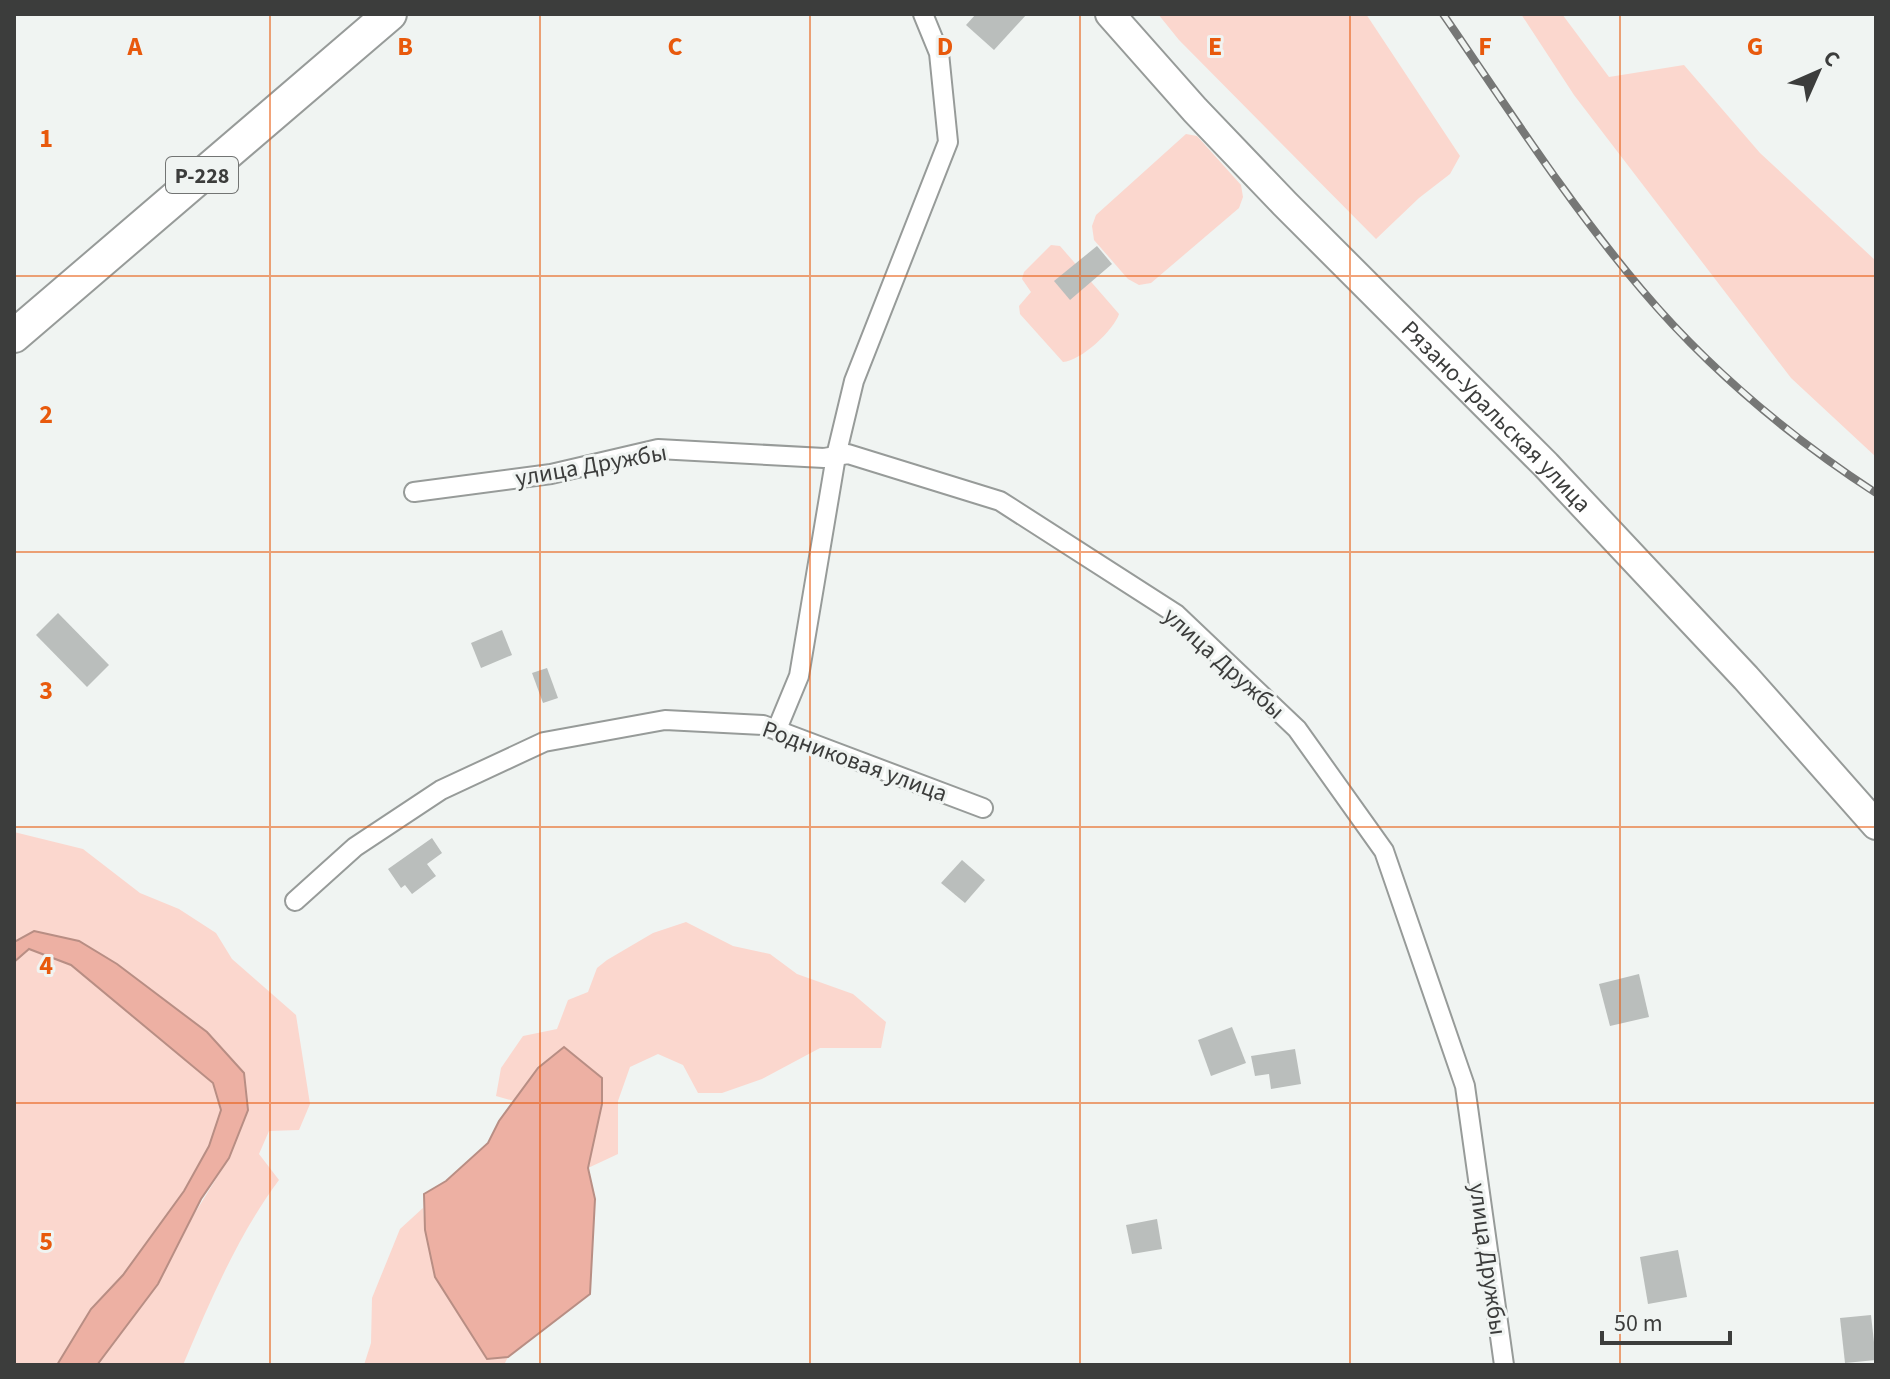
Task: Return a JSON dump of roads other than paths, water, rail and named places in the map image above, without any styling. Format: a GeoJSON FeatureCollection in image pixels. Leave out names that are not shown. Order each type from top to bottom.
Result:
{"type":"FeatureCollection","features":[{"type":"Feature","properties":{"kind":"highway","name":"Р-228"},"geometry":{"type":"LineString","coordinates":[[14,336],[390,14]]}},
{"type":"Feature","properties":{"kind":"main road","name":"Рязано-Уральская улица"},"geometry":{"type":"LineString","coordinates":[[1110,14],[1195,110],[1285,204],[1546,465],[1746,678],[1876,825]]}},
{"type":"Feature","properties":{"kind":"street"},"geometry":{"type":"LineString","coordinates":[[777,729],[799,676],[836,456],[854,381],[948,142],[939,53],[923,14]]}},
{"type":"Feature","properties":{"kind":"street","name":"улица Дружбы"},"geometry":{"type":"LineString","coordinates":[[414,492],[551,474],[658,449],[824,458],[848,454],[1000,501],[1176,614],[1297,729],[1384,851],[1465,1086],[1504,1365]]}},
{"type":"Feature","properties":{"kind":"street","name":"Родниковая улица"},"geometry":{"type":"LineString","coordinates":[[295,901],[355,847],[441,790],[544,742],[665,720],[763,725],[983,808]]}},
{"type":"Feature","properties":{"kind":"railway"},"geometry":{"type":"LineString","coordinates":[[1443,14],[1564,189],[1667,319],[1722,374],[1782,425],[1876,493]]}}]}
